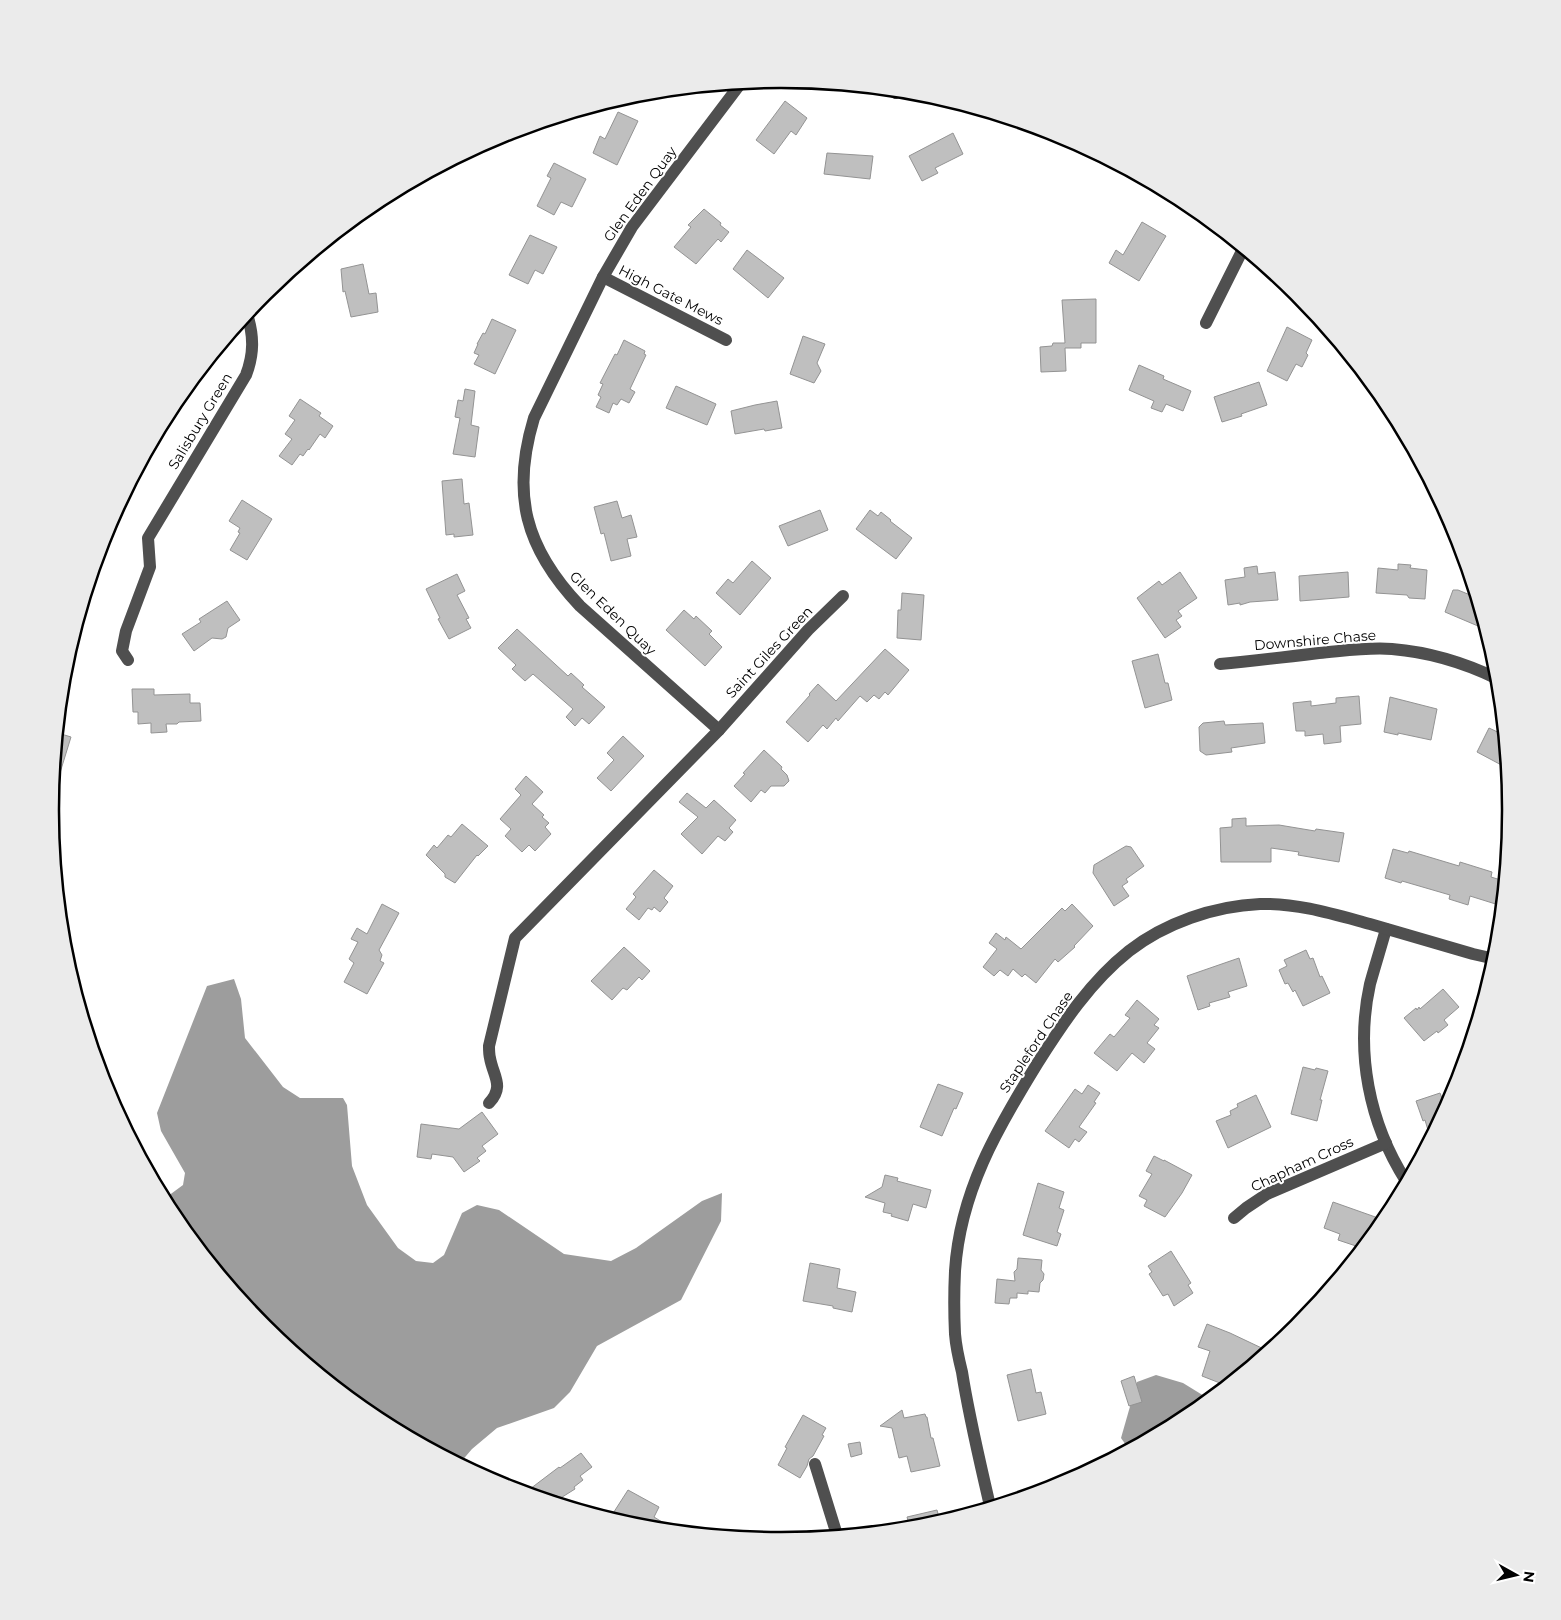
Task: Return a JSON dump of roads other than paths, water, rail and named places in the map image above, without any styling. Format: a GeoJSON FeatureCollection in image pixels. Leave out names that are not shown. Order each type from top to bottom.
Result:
{"type":"FeatureCollection","features":[{"type":"Feature","properties":{"kind":"street","name":"Glen Eden Quay"},"geometry":{"type":"LineString","coordinates":[[718,730],[594,619],[562,587],[547,565],[535,542],[527,517],[523,467],[527,442],[534,418],[603,277],[632,227],[736,90]]}},
{"type":"Feature","properties":{"kind":"street"},"geometry":{"type":"LineString","coordinates":[[1206,323],[1240,254]]}},
{"type":"Feature","properties":{"kind":"street","name":"High Gate Mews"},"geometry":{"type":"LineString","coordinates":[[603,277],[726,340]]}},
{"type":"Feature","properties":{"kind":"street","name":"Salisbury Green"},"geometry":{"type":"LineString","coordinates":[[128,660],[122,650],[126,631],[150,567],[148,538],[246,375],[253,346],[249,322]]}},
{"type":"Feature","properties":{"kind":"street","name":"Saint Giles Green"},"geometry":{"type":"LineString","coordinates":[[718,730],[808,630],[844,596]]}},
{"type":"Feature","properties":{"kind":"street","name":"Downshire Chase"},"geometry":{"type":"LineString","coordinates":[[1220,664],[1361,649],[1391,649],[1422,653],[1451,660],[1489,675]]}},
{"type":"Feature","properties":{"kind":"street"},"geometry":{"type":"LineString","coordinates":[[489,1103],[496,1094],[498,1084],[490,1059],[489,1046],[515,938],[718,730]]}},
{"type":"Feature","properties":{"kind":"street","name":"Stapleford Chase"},"geometry":{"type":"LineString","coordinates":[[989,1500],[965,1395],[955,1336],[954,1287],[959,1240],[970,1194],[986,1153],[1005,1115],[1059,1029],[1080,1000],[1103,974],[1130,950],[1154,934],[1208,912],[1237,906],[1260,904],[1288,905],[1315,909],[1487,957]]}},
{"type":"Feature","properties":{"kind":"street"},"geometry":{"type":"LineString","coordinates":[[1386,929],[1370,985],[1365,1018],[1364,1051],[1371,1104],[1386,1143],[1403,1176]]}},
{"type":"Feature","properties":{"kind":"street","name":"Chapham Cross"},"geometry":{"type":"LineString","coordinates":[[1234,1218],[1267,1194],[1386,1143]]}},
{"type":"Feature","properties":{"kind":"street"},"geometry":{"type":"LineString","coordinates":[[815,1464],[835,1529]]}}]}
